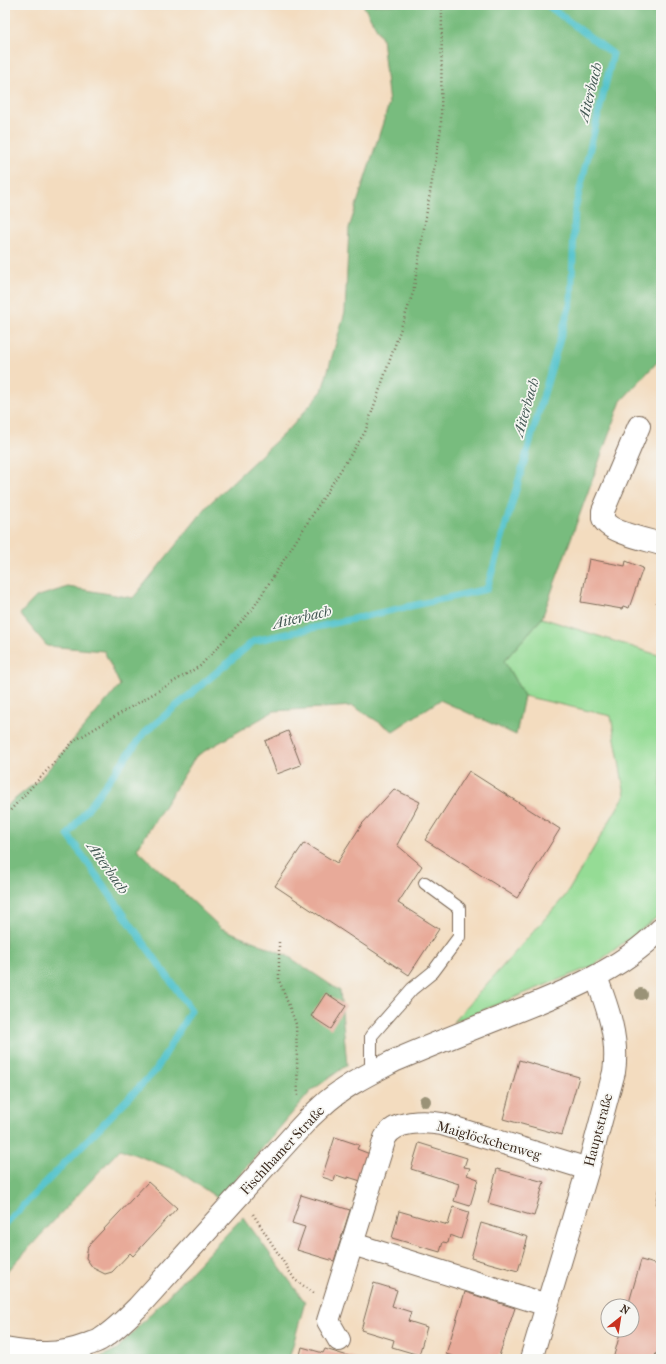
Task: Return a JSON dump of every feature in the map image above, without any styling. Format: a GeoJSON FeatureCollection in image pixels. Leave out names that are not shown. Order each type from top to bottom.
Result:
{"type":"FeatureCollection","features":[{"type":"Feature","properties":{"kind":"street"},"geometry":{"type":"LineString","coordinates":[[639,426],[603,511],[603,519],[608,525],[620,531],[661,544]]}},
{"type":"Feature","properties":{"kind":"street"},"geometry":{"type":"LineString","coordinates":[[596,978],[621,962],[650,940],[661,929]]}},
{"type":"Feature","properties":{"kind":"street","name":"Fischlhamer Straße"},"geometry":{"type":"LineString","coordinates":[[5,1348],[50,1356],[99,1340],[119,1326],[144,1301],[299,1129],[322,1106],[346,1088],[371,1072],[420,1050],[562,994],[596,978]]}},
{"type":"Feature","properties":{"kind":"street","name":"Hauptstraße"},"geometry":{"type":"LineString","coordinates":[[531,1359],[588,1169],[614,1072],[616,1059],[611,1022],[605,1000],[596,978]]}},
{"type":"Feature","properties":{"kind":"street","name":"Maiglöckchenweg"},"geometry":{"type":"LineString","coordinates":[[339,1340],[328,1321],[388,1132],[394,1128],[417,1122],[442,1124],[588,1169]]}},
{"type":"Feature","properties":{"kind":"street"},"geometry":{"type":"LineString","coordinates":[[353,1244],[547,1305]]}},
{"type":"Feature","properties":{"kind":"lane"},"geometry":{"type":"LineString","coordinates":[[371,1072],[371,1036],[412,989],[433,972],[459,937],[459,908],[424,883]]}},
{"type":"Feature","properties":{"kind":"path"},"geometry":{"type":"LineString","coordinates":[[5,816],[74,741],[200,666],[252,610],[365,432],[413,293],[441,128],[442,9],[440,5]]}},
{"type":"Feature","properties":{"kind":"path"},"geometry":{"type":"LineString","coordinates":[[279,942],[279,980],[296,1024],[299,1129]]}},
{"type":"Feature","properties":{"kind":"path"},"geometry":{"type":"LineString","coordinates":[[241,1195],[296,1280],[332,1306]]}},
{"type":"Feature","properties":{"kind":"green space"},"geometry":{"type":"Polygon","coordinates":[[[363,5],[611,5],[624,11],[628,5],[661,5],[661,358],[621,401],[542,618],[504,661],[524,696],[516,735],[440,700],[393,731],[353,706],[274,711],[196,756],[137,849],[221,928],[286,955],[340,991],[347,1065],[311,1091],[219,1199],[178,1171],[120,1149],[5,1274],[5,807],[40,779],[120,685],[104,651],[47,646],[20,614],[36,597],[68,587],[133,598],[209,504],[293,425],[322,391],[345,312],[349,228],[389,104],[382,38],[363,5]]]}},
{"type":"Feature","properties":{"kind":"green space"},"geometry":{"type":"Polygon","coordinates":[[[542,618],[661,656],[661,914],[593,966],[453,1022],[566,895],[625,795],[611,716],[524,696],[504,661],[542,618]]]}},
{"type":"Feature","properties":{"kind":"green space"},"geometry":{"type":"Polygon","coordinates":[[[243,1217],[305,1302],[289,1359],[97,1359],[117,1349],[243,1217]]]}},
{"type":"Feature","properties":{"kind":"building"},"geometry":{"type":"Polygon","coordinates":[[[589,559],[625,566],[626,561],[643,568],[629,608],[623,606],[622,609],[581,602],[589,559]]]}},
{"type":"Feature","properties":{"kind":"building"},"geometry":{"type":"Polygon","coordinates":[[[661,589],[661,605],[656,603],[661,589]]]}},
{"type":"Feature","properties":{"kind":"building"},"geometry":{"type":"Polygon","coordinates":[[[288,731],[301,765],[277,774],[265,741],[288,731]]]}},
{"type":"Feature","properties":{"kind":"building"},"geometry":{"type":"Polygon","coordinates":[[[469,771],[560,829],[517,898],[425,840],[469,771]]]}},
{"type":"Feature","properties":{"kind":"building"},"geometry":{"type":"Polygon","coordinates":[[[394,789],[420,802],[397,845],[422,866],[398,903],[439,929],[409,975],[275,886],[304,843],[337,863],[362,824],[394,789]]]}},
{"type":"Feature","properties":{"kind":"building"},"geometry":{"type":"Polygon","coordinates":[[[326,993],[346,1006],[331,1029],[311,1016],[326,993]]]}},
{"type":"Feature","properties":{"kind":"building"},"geometry":{"type":"Polygon","coordinates":[[[519,1060],[579,1077],[562,1135],[503,1119],[519,1060]]]}},
{"type":"Feature","properties":{"kind":"building"},"geometry":{"type":"Polygon","coordinates":[[[335,1137],[359,1145],[357,1149],[370,1154],[361,1181],[336,1175],[334,1181],[322,1177],[335,1137]]]}},
{"type":"Feature","properties":{"kind":"building"},"geometry":{"type":"Polygon","coordinates":[[[419,1143],[467,1158],[464,1167],[470,1168],[467,1175],[478,1179],[470,1206],[454,1201],[459,1184],[411,1169],[419,1143]]]}},
{"type":"Feature","properties":{"kind":"building"},"geometry":{"type":"Polygon","coordinates":[[[497,1169],[544,1182],[534,1216],[488,1203],[497,1169]]]}},
{"type":"Feature","properties":{"kind":"building"},"geometry":{"type":"Polygon","coordinates":[[[148,1182],[177,1208],[133,1256],[130,1253],[112,1272],[105,1274],[93,1268],[86,1258],[88,1246],[148,1182]]]}},
{"type":"Feature","properties":{"kind":"building"},"geometry":{"type":"Polygon","coordinates":[[[661,1186],[661,1207],[656,1205],[661,1186]]]}},
{"type":"Feature","properties":{"kind":"building"},"geometry":{"type":"Polygon","coordinates":[[[301,1195],[350,1210],[334,1261],[297,1250],[305,1227],[292,1223],[301,1195]]]}},
{"type":"Feature","properties":{"kind":"building"},"geometry":{"type":"Polygon","coordinates":[[[453,1207],[469,1212],[461,1239],[450,1235],[448,1243],[443,1242],[440,1252],[392,1238],[399,1211],[448,1225],[453,1207]]]}},
{"type":"Feature","properties":{"kind":"building"},"geometry":{"type":"Polygon","coordinates":[[[481,1223],[528,1237],[518,1271],[471,1258],[481,1223]]]}},
{"type":"Feature","properties":{"kind":"building"},"geometry":{"type":"Polygon","coordinates":[[[641,1260],[661,1266],[661,1354],[656,1353],[654,1359],[613,1359],[619,1338],[640,1338],[640,1298],[630,1298],[641,1260]]]}},
{"type":"Feature","properties":{"kind":"building"},"geometry":{"type":"Polygon","coordinates":[[[374,1283],[397,1290],[392,1306],[411,1312],[408,1321],[427,1327],[419,1355],[392,1347],[394,1340],[361,1330],[374,1283]]]}},
{"type":"Feature","properties":{"kind":"building"},"geometry":{"type":"Polygon","coordinates":[[[465,1292],[515,1308],[498,1359],[462,1359],[446,1354],[465,1292]]]}},
{"type":"Feature","properties":{"kind":"building"},"geometry":{"type":"Polygon","coordinates":[[[302,1347],[323,1353],[325,1349],[358,1359],[299,1359],[302,1347]]]}},
{"type":"Feature","properties":{"kind":"waterway","name":"Aiterbach"},"geometry":{"type":"LineString","coordinates":[[5,1224],[156,1070],[191,1010],[68,835],[144,733],[254,641],[487,589],[571,301],[575,209],[613,54],[547,5]]}}]}
